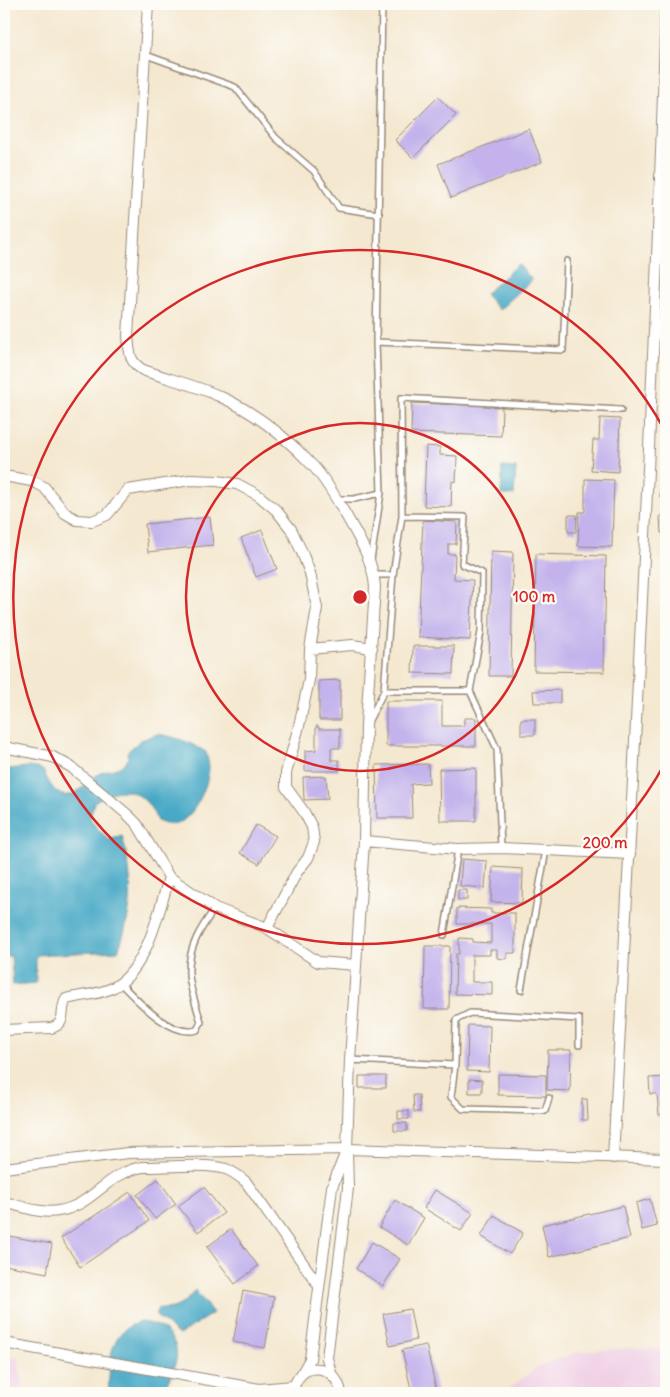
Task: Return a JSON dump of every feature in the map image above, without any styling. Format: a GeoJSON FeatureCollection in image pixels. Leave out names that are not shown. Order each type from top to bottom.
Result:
{"type":"FeatureCollection","features":[{"type":"Feature","properties":{"kind":"street"},"geometry":{"type":"LineString","coordinates":[[148,4],[128,336],[130,356],[135,365],[143,370],[217,395],[252,414],[273,429],[314,467],[360,539],[371,564],[376,588],[366,725],[364,841],[350,1060],[347,1149],[348,1188],[327,1358],[331,1373],[339,1385],[340,1393]]}},
{"type":"Feature","properties":{"kind":"street"},"geometry":{"type":"LineString","coordinates":[[613,1158],[643,589],[659,223],[666,4]]}},
{"type":"Feature","properties":{"kind":"street"},"geometry":{"type":"LineString","coordinates":[[4,476],[32,481],[44,487],[65,513],[77,520],[92,521],[107,515],[128,490],[190,480],[237,484],[258,494],[276,510],[291,529],[302,550],[310,573],[317,608],[310,649],[309,680],[286,773],[286,787],[312,827],[314,842],[308,858],[297,872],[266,928]]}},
{"type":"Feature","properties":{"kind":"street"},"geometry":{"type":"LineString","coordinates":[[310,649],[352,645],[372,648]]}},
{"type":"Feature","properties":{"kind":"street"},"geometry":{"type":"LineString","coordinates":[[4,748],[53,757],[71,767],[137,824],[169,877],[215,908],[266,928],[318,962],[356,965]]}},
{"type":"Feature","properties":{"kind":"street"},"geometry":{"type":"LineString","coordinates":[[364,841],[458,849],[501,848],[630,854]]}},
{"type":"Feature","properties":{"kind":"street"},"geometry":{"type":"LineString","coordinates":[[4,1030],[58,1026],[62,1022],[66,1000],[112,989],[120,984],[136,967],[144,952],[169,877]]}},
{"type":"Feature","properties":{"kind":"street"},"geometry":{"type":"LineString","coordinates":[[4,1343],[259,1389],[293,1390],[310,1359],[332,1187],[347,1149]]}},
{"type":"Feature","properties":{"kind":"street"},"geometry":{"type":"LineString","coordinates":[[4,1168],[128,1153],[347,1149],[666,1159]]}},
{"type":"Feature","properties":{"kind":"street"},"geometry":{"type":"LineString","coordinates":[[4,1202],[44,1211],[57,1211],[78,1205],[121,1174],[132,1169],[143,1167],[214,1167],[227,1169],[237,1174],[246,1182],[319,1286]]}},
{"type":"Feature","properties":{"kind":"street"},"geometry":{"type":"LineString","coordinates":[[302,1373],[316,1368],[331,1373]]}},
{"type":"Feature","properties":{"kind":"lane"},"geometry":{"type":"LineString","coordinates":[[371,564],[381,493],[376,342],[382,4]]}},
{"type":"Feature","properties":{"kind":"lane"},"geometry":{"type":"LineString","coordinates":[[146,55],[235,87],[276,138],[314,171],[339,208],[379,214]]}},
{"type":"Feature","properties":{"kind":"lane"},"geometry":{"type":"LineString","coordinates":[[376,342],[563,350],[567,261]]}},
{"type":"Feature","properties":{"kind":"lane"},"geometry":{"type":"LineString","coordinates":[[366,725],[384,691],[393,575],[402,516],[401,398],[621,410]]}},
{"type":"Feature","properties":{"kind":"lane"},"geometry":{"type":"LineString","coordinates":[[336,499],[354,499],[381,493]]}},
{"type":"Feature","properties":{"kind":"lane"},"geometry":{"type":"LineString","coordinates":[[402,516],[465,517],[462,564],[482,573],[480,632],[470,691],[496,749],[501,848]]}},
{"type":"Feature","properties":{"kind":"lane"},"geometry":{"type":"LineString","coordinates":[[374,575],[393,575]]}},
{"type":"Feature","properties":{"kind":"lane"},"geometry":{"type":"LineString","coordinates":[[384,691],[470,691]]}},
{"type":"Feature","properties":{"kind":"lane"},"geometry":{"type":"LineString","coordinates":[[444,935],[458,849]]}},
{"type":"Feature","properties":{"kind":"lane"},"geometry":{"type":"LineString","coordinates":[[521,990],[546,850]]}},
{"type":"Feature","properties":{"kind":"lane"},"geometry":{"type":"LineString","coordinates":[[120,984],[151,1013],[168,1024],[186,1032],[197,1030],[201,1022],[188,974],[190,955],[195,938],[215,908]]}},
{"type":"Feature","properties":{"kind":"lane"},"geometry":{"type":"LineString","coordinates":[[549,1098],[546,1111],[462,1109],[451,1097],[455,1066],[456,1020],[470,1013],[579,1019],[578,1045]]}},
{"type":"Feature","properties":{"kind":"lane"},"geometry":{"type":"LineString","coordinates":[[350,1060],[455,1066]]}},
{"type":"Feature","properties":{"kind":"shaded area"},"geometry":{"type":"Polygon","coordinates":[[[629,1348],[666,1349],[666,1393],[503,1393],[539,1366],[578,1352],[629,1348]]]}},
{"type":"Feature","properties":{"kind":"shaded area"},"geometry":{"type":"Polygon","coordinates":[[[4,1357],[18,1358],[24,1393],[4,1393],[4,1357]]]}},
{"type":"Feature","properties":{"kind":"water"},"geometry":{"type":"Polygon","coordinates":[[[518,264],[532,280],[499,310],[485,294],[518,264]]]}},
{"type":"Feature","properties":{"kind":"water"},"geometry":{"type":"Polygon","coordinates":[[[502,467],[516,468],[514,495],[501,495],[502,467]]]}},
{"type":"Feature","properties":{"kind":"water"},"geometry":{"type":"Polygon","coordinates":[[[158,734],[183,740],[206,752],[209,766],[208,775],[203,791],[194,808],[183,821],[176,824],[157,821],[146,801],[140,796],[127,791],[111,793],[94,802],[90,818],[108,840],[122,836],[129,866],[129,907],[118,951],[36,955],[36,983],[13,985],[11,956],[4,957],[4,770],[29,767],[38,768],[43,770],[56,791],[66,795],[72,794],[97,775],[122,766],[128,759],[127,752],[141,740],[158,734]]]}},
{"type":"Feature","properties":{"kind":"water"},"geometry":{"type":"Polygon","coordinates":[[[195,1290],[213,1313],[179,1335],[155,1315],[158,1308],[169,1309],[179,1305],[188,1299],[195,1290]]]}},
{"type":"Feature","properties":{"kind":"water"},"geometry":{"type":"Polygon","coordinates":[[[141,1322],[155,1325],[168,1333],[175,1345],[175,1364],[163,1393],[108,1393],[112,1350],[116,1340],[121,1332],[141,1322]]]}},
{"type":"Feature","properties":{"kind":"building"},"geometry":{"type":"Polygon","coordinates":[[[438,97],[456,115],[413,158],[395,140],[438,97]]]}},
{"type":"Feature","properties":{"kind":"building"},"geometry":{"type":"Polygon","coordinates":[[[529,129],[542,162],[451,198],[438,164],[529,129]]]}},
{"type":"Feature","properties":{"kind":"building"},"geometry":{"type":"Polygon","coordinates":[[[412,403],[502,406],[501,436],[411,433],[412,403]]]}},
{"type":"Feature","properties":{"kind":"building"},"geometry":{"type":"Polygon","coordinates":[[[600,418],[620,419],[618,472],[591,470],[593,440],[599,440],[600,418]]]}},
{"type":"Feature","properties":{"kind":"building"},"geometry":{"type":"Polygon","coordinates":[[[426,446],[440,447],[440,455],[457,456],[456,482],[452,481],[451,507],[424,506],[426,446]]]}},
{"type":"Feature","properties":{"kind":"building"},"geometry":{"type":"Polygon","coordinates":[[[585,479],[614,480],[612,547],[578,546],[579,512],[585,512],[585,479]]]}},
{"type":"Feature","properties":{"kind":"building"},"geometry":{"type":"Polygon","coordinates":[[[660,481],[666,481],[666,497],[660,497],[660,481]]]}},
{"type":"Feature","properties":{"kind":"building"},"geometry":{"type":"Polygon","coordinates":[[[663,501],[666,501],[666,533],[661,533],[660,516],[663,516],[663,501]]]}},
{"type":"Feature","properties":{"kind":"building"},"geometry":{"type":"Polygon","coordinates":[[[568,515],[577,515],[576,532],[568,532],[568,515]]]}},
{"type":"Feature","properties":{"kind":"building"},"geometry":{"type":"Polygon","coordinates":[[[210,517],[213,545],[148,552],[145,524],[210,517]]]}},
{"type":"Feature","properties":{"kind":"building"},"geometry":{"type":"Polygon","coordinates":[[[423,520],[457,522],[456,544],[448,544],[448,554],[455,554],[454,579],[473,580],[470,640],[418,637],[423,520]]]}},
{"type":"Feature","properties":{"kind":"building"},"geometry":{"type":"Polygon","coordinates":[[[262,530],[277,569],[256,577],[241,538],[262,530]]]}},
{"type":"Feature","properties":{"kind":"building"},"geometry":{"type":"Polygon","coordinates":[[[491,551],[513,552],[511,676],[489,676],[491,551]]]}},
{"type":"Feature","properties":{"kind":"building"},"geometry":{"type":"Polygon","coordinates":[[[536,554],[606,556],[604,672],[534,671],[536,554]]]}},
{"type":"Feature","properties":{"kind":"building"},"geometry":{"type":"Polygon","coordinates":[[[413,646],[454,646],[453,674],[412,673],[413,646]]]}},
{"type":"Feature","properties":{"kind":"building"},"geometry":{"type":"Polygon","coordinates":[[[340,680],[340,720],[319,720],[319,681],[340,680]]]}},
{"type":"Feature","properties":{"kind":"building"},"geometry":{"type":"Polygon","coordinates":[[[560,690],[560,703],[534,703],[533,691],[560,690]]]}},
{"type":"Feature","properties":{"kind":"building"},"geometry":{"type":"Polygon","coordinates":[[[386,701],[442,701],[442,726],[464,726],[464,718],[476,718],[476,746],[386,746],[386,701]]]}},
{"type":"Feature","properties":{"kind":"building"},"geometry":{"type":"Polygon","coordinates":[[[521,719],[535,719],[535,735],[521,735],[521,719]]]}},
{"type":"Feature","properties":{"kind":"building"},"geometry":{"type":"Polygon","coordinates":[[[316,726],[319,729],[340,729],[340,748],[331,748],[331,760],[339,760],[339,771],[305,771],[305,751],[316,750],[316,726]]]}},
{"type":"Feature","properties":{"kind":"building"},"geometry":{"type":"Polygon","coordinates":[[[428,764],[429,783],[411,784],[412,818],[377,818],[376,765],[428,764]]]}},
{"type":"Feature","properties":{"kind":"building"},"geometry":{"type":"Polygon","coordinates":[[[476,768],[476,821],[440,821],[439,769],[476,768]]]}},
{"type":"Feature","properties":{"kind":"building"},"geometry":{"type":"Polygon","coordinates":[[[326,776],[328,799],[304,800],[303,777],[326,776]]]}},
{"type":"Feature","properties":{"kind":"building"},"geometry":{"type":"Polygon","coordinates":[[[256,825],[276,836],[259,864],[240,853],[256,825]]]}},
{"type":"Feature","properties":{"kind":"building"},"geometry":{"type":"Polygon","coordinates":[[[462,859],[487,861],[485,888],[460,886],[462,859]]]}},
{"type":"Feature","properties":{"kind":"building"},"geometry":{"type":"Polygon","coordinates":[[[493,867],[523,869],[522,903],[491,902],[493,867]]]}},
{"type":"Feature","properties":{"kind":"building"},"geometry":{"type":"Polygon","coordinates":[[[458,890],[467,890],[467,900],[458,900],[458,890]]]}},
{"type":"Feature","properties":{"kind":"building"},"geometry":{"type":"Polygon","coordinates":[[[457,908],[491,909],[491,913],[515,913],[515,953],[507,953],[507,959],[497,958],[497,950],[490,950],[490,955],[472,955],[472,982],[492,982],[492,995],[455,994],[456,954],[459,954],[459,938],[473,939],[473,942],[491,943],[491,924],[457,924],[457,908]]]}},
{"type":"Feature","properties":{"kind":"building"},"geometry":{"type":"Polygon","coordinates":[[[425,946],[450,946],[449,1009],[424,1009],[425,946]]]}},
{"type":"Feature","properties":{"kind":"building"},"geometry":{"type":"Polygon","coordinates":[[[468,1025],[490,1026],[489,1072],[467,1071],[468,1025]]]}},
{"type":"Feature","properties":{"kind":"building"},"geometry":{"type":"Polygon","coordinates":[[[548,1050],[571,1050],[570,1091],[547,1090],[548,1050]]]}},
{"type":"Feature","properties":{"kind":"building"},"geometry":{"type":"Polygon","coordinates":[[[498,1074],[546,1075],[546,1096],[498,1095],[498,1074]]]}},
{"type":"Feature","properties":{"kind":"building"},"geometry":{"type":"Polygon","coordinates":[[[359,1076],[386,1076],[386,1088],[359,1088],[359,1076]]]}},
{"type":"Feature","properties":{"kind":"building"},"geometry":{"type":"Polygon","coordinates":[[[666,1077],[666,1114],[659,1115],[657,1094],[650,1094],[649,1078],[666,1077]]]}},
{"type":"Feature","properties":{"kind":"building"},"geometry":{"type":"Polygon","coordinates":[[[469,1079],[482,1080],[482,1093],[469,1093],[469,1079]]]}},
{"type":"Feature","properties":{"kind":"building"},"geometry":{"type":"Polygon","coordinates":[[[413,1095],[419,1095],[420,1112],[414,1112],[413,1095]]]}},
{"type":"Feature","properties":{"kind":"building"},"geometry":{"type":"Polygon","coordinates":[[[582,1099],[587,1099],[588,1120],[582,1120],[582,1099]]]}},
{"type":"Feature","properties":{"kind":"building"},"geometry":{"type":"Polygon","coordinates":[[[398,1111],[409,1111],[409,1119],[398,1119],[398,1111]]]}},
{"type":"Feature","properties":{"kind":"building"},"geometry":{"type":"Polygon","coordinates":[[[394,1123],[407,1123],[407,1131],[394,1131],[394,1123]]]}},
{"type":"Feature","properties":{"kind":"building"},"geometry":{"type":"Polygon","coordinates":[[[158,1179],[176,1204],[155,1219],[137,1195],[158,1179]]]}},
{"type":"Feature","properties":{"kind":"building"},"geometry":{"type":"Polygon","coordinates":[[[204,1187],[224,1213],[198,1232],[178,1206],[204,1187]]]}},
{"type":"Feature","properties":{"kind":"building"},"geometry":{"type":"Polygon","coordinates":[[[435,1190],[473,1213],[461,1231],[424,1208],[435,1190]]]}},
{"type":"Feature","properties":{"kind":"building"},"geometry":{"type":"Polygon","coordinates":[[[130,1192],[149,1221],[80,1267],[61,1238],[130,1192]]]}},
{"type":"Feature","properties":{"kind":"building"},"geometry":{"type":"Polygon","coordinates":[[[650,1199],[657,1226],[642,1230],[636,1203],[650,1199]]]}},
{"type":"Feature","properties":{"kind":"building"},"geometry":{"type":"Polygon","coordinates":[[[395,1200],[424,1218],[408,1245],[379,1227],[395,1200]]]}},
{"type":"Feature","properties":{"kind":"building"},"geometry":{"type":"Polygon","coordinates":[[[666,1203],[666,1225],[665,1225],[661,1204],[666,1203]]]}},
{"type":"Feature","properties":{"kind":"building"},"geometry":{"type":"Polygon","coordinates":[[[623,1206],[630,1238],[549,1257],[542,1225],[623,1206]]]}},
{"type":"Feature","properties":{"kind":"building"},"geometry":{"type":"Polygon","coordinates":[[[494,1215],[523,1233],[510,1254],[481,1236],[494,1215]]]}},
{"type":"Feature","properties":{"kind":"building"},"geometry":{"type":"Polygon","coordinates":[[[231,1229],[258,1266],[235,1284],[207,1247],[231,1229]]]}},
{"type":"Feature","properties":{"kind":"building"},"geometry":{"type":"Polygon","coordinates":[[[4,1235],[52,1244],[47,1273],[4,1265],[4,1235]]]}},
{"type":"Feature","properties":{"kind":"building"},"geometry":{"type":"Polygon","coordinates":[[[372,1242],[400,1259],[383,1286],[356,1269],[372,1242]]]}},
{"type":"Feature","properties":{"kind":"building"},"geometry":{"type":"Polygon","coordinates":[[[243,1291],[274,1297],[265,1348],[233,1342],[243,1291]]]}},
{"type":"Feature","properties":{"kind":"building"},"geometry":{"type":"Polygon","coordinates":[[[410,1309],[416,1340],[390,1346],[383,1314],[410,1309]]]}},
{"type":"Feature","properties":{"kind":"building"},"geometry":{"type":"Polygon","coordinates":[[[426,1345],[437,1393],[412,1393],[402,1350],[426,1345]]]}}]}
